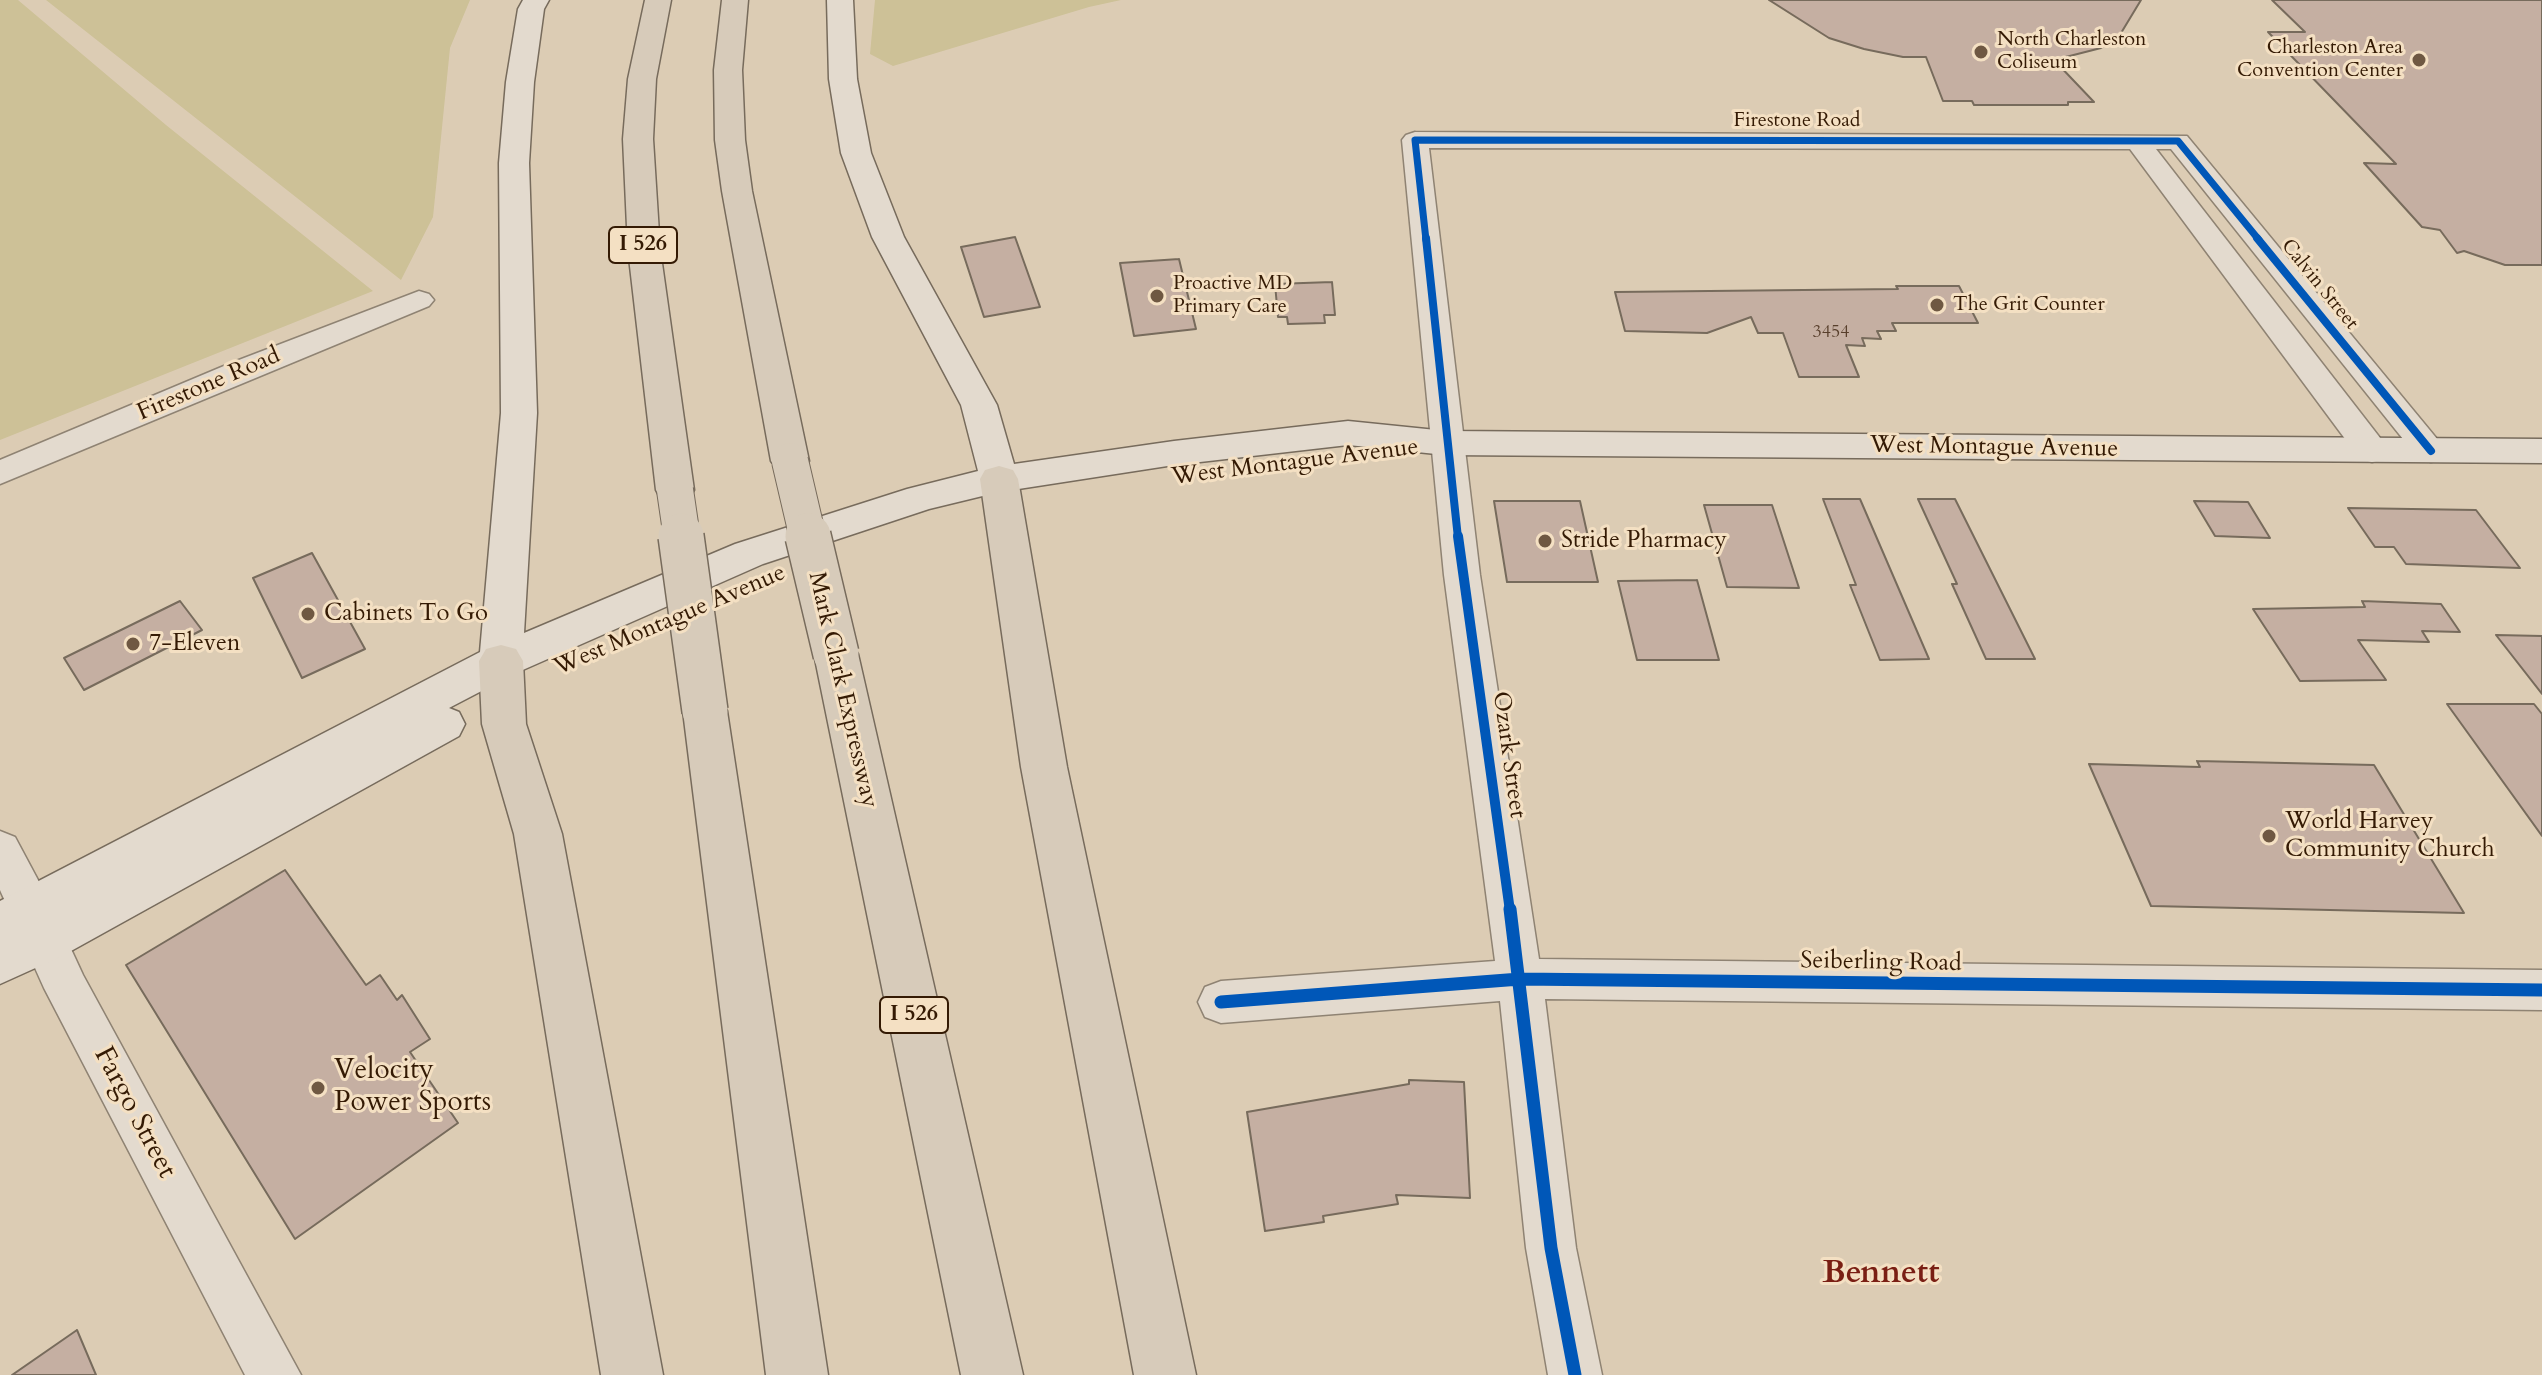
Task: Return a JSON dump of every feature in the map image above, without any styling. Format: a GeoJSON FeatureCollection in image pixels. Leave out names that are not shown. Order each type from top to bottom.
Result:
{"type":"FeatureCollection","features":[{"type":"Feature","properties":{"kind":"highway"},"geometry":{"type":"LineString","coordinates":[[640,0],[631,52],[642,96]]}},
{"type":"Feature","properties":{"kind":"highway","name":"I 526"},"geometry":{"type":"LineString","coordinates":[[658,0],[638,139],[644,249],[797,1375]]}},
{"type":"Feature","properties":{"kind":"highway","name":"Mark Clark Expressway"},"geometry":{"type":"LineString","coordinates":[[735,0],[728,70],[733,165],[790,461],[836,654],[992,1375]]}},
{"type":"Feature","properties":{"kind":"highway"},"geometry":{"type":"LineString","coordinates":[[1002,493],[1044,767],[1165,1375]]}},
{"type":"Feature","properties":{"kind":"highway"},"geometry":{"type":"LineString","coordinates":[[501,677],[504,724],[538,834],[632,1375]]}},
{"type":"Feature","properties":{"kind":"main road"},"geometry":{"type":"LineString","coordinates":[[501,677],[519,413],[514,163],[520,82],[531,9],[536,0]]}},
{"type":"Feature","properties":{"kind":"main road"},"geometry":{"type":"LineString","coordinates":[[840,0],[843,79],[856,153],[888,237],[979,405],[1002,493]]}},
{"type":"Feature","properties":{"kind":"main road","name":"West Montague Avenue"},"geometry":{"type":"LineString","coordinates":[[19,934],[501,677],[763,579],[931,523],[1002,493],[1181,477],[1446,443],[2542,451]]}},
{"type":"Feature","properties":{"kind":"street","name":"Firestone Road"},"geometry":{"type":"LineString","coordinates":[[1415,140],[2178,141]]}},
{"type":"Feature","properties":{"kind":"street","name":"Ozark Street"},"geometry":{"type":"LineString","coordinates":[[1415,140],[1446,443],[1520,979],[1551,1248],[1575,1375]]}},
{"type":"Feature","properties":{"kind":"street"},"geometry":{"type":"LineString","coordinates":[[2137,141],[2372,451]]}},
{"type":"Feature","properties":{"kind":"street","name":"Calvin Street"},"geometry":{"type":"LineString","coordinates":[[2178,141],[2431,451]]}},
{"type":"Feature","properties":{"kind":"street","name":"Firestone Road"},"geometry":{"type":"LineString","coordinates":[[0,473],[242,370],[419,300]]}},
{"type":"Feature","properties":{"kind":"street","name":"Fargo Street"},"geometry":{"type":"LineString","coordinates":[[0,849],[19,934],[66,988],[274,1375]]}},
{"type":"Feature","properties":{"kind":"street","name":"Seiberling Road"},"geometry":{"type":"LineString","coordinates":[[1221,1002],[1520,979],[2542,990]]}},
{"type":"Feature","properties":{"kind":"shaded area"},"geometry":{"type":"Polygon","coordinates":[[[0,0],[18,0],[166,125],[373,291],[0,440],[0,0]]]}},
{"type":"Feature","properties":{"kind":"shaded area"},"geometry":{"type":"Polygon","coordinates":[[[46,0],[470,0],[450,48],[433,217],[401,280],[46,0]]]}},
{"type":"Feature","properties":{"kind":"shaded area"},"geometry":{"type":"Polygon","coordinates":[[[875,0],[1121,0],[893,66],[870,54],[875,0]]]}},
{"type":"Feature","properties":{"kind":"building","name":"North Charleston Coliseum"},"geometry":{"type":"Polygon","coordinates":[[[1769,0],[2141,0],[2118,38],[2101,48],[2054,60],[2094,102],[1974,105],[1972,101],[1943,101],[1926,57],[1903,57],[1829,38],[1769,0]]]}},
{"type":"Feature","properties":{"kind":"building","name":"Charleston Area Convention Center"},"geometry":{"type":"Polygon","coordinates":[[[2272,0],[2542,0],[2542,265],[2505,265],[2464,251],[2457,253],[2440,230],[2422,227],[2364,163],[2396,164],[2268,32],[2305,32],[2272,0]]]}},
{"type":"Feature","properties":{"kind":"building"},"geometry":{"type":"Polygon","coordinates":[[[1015,237],[1040,307],[984,317],[961,247],[1015,237]]]}},
{"type":"Feature","properties":{"kind":"building","name":"Proactive MD Primary Care"},"geometry":{"type":"Polygon","coordinates":[[[1179,259],[1196,329],[1134,336],[1120,263],[1179,259]]]}},
{"type":"Feature","properties":{"kind":"building"},"geometry":{"type":"Polygon","coordinates":[[[1332,282],[1335,315],[1324,315],[1325,323],[1288,324],[1287,317],[1278,317],[1275,284],[1332,282]]]}},
{"type":"Feature","properties":{"kind":"building"},"geometry":{"type":"Polygon","coordinates":[[[1896,286],[1959,286],[1978,323],[1892,323],[1896,331],[1877,331],[1881,339],[1862,338],[1865,346],[1846,345],[1859,377],[1799,377],[1783,333],[1758,333],[1751,317],[1707,333],[1625,331],[1615,292],[1898,289],[1896,286]]]}},
{"type":"Feature","properties":{"kind":"building"},"geometry":{"type":"Polygon","coordinates":[[[1823,499],[1860,499],[1929,659],[1880,660],[1850,585],[1856,585],[1823,499]]]}},
{"type":"Feature","properties":{"kind":"building"},"geometry":{"type":"Polygon","coordinates":[[[1918,499],[1955,499],[2035,659],[1986,659],[1952,584],[1957,584],[1918,499]]]}},
{"type":"Feature","properties":{"kind":"building","name":"Stride Pharmacy"},"geometry":{"type":"Polygon","coordinates":[[[1494,501],[1580,501],[1598,582],[1507,582],[1494,501]]]}},
{"type":"Feature","properties":{"kind":"building"},"geometry":{"type":"Polygon","coordinates":[[[2194,501],[2248,502],[2270,538],[2215,536],[2194,501]]]}},
{"type":"Feature","properties":{"kind":"building"},"geometry":{"type":"Polygon","coordinates":[[[1704,505],[1772,505],[1799,588],[1727,587],[1704,505]]]}},
{"type":"Feature","properties":{"kind":"building"},"geometry":{"type":"Polygon","coordinates":[[[2348,508],[2476,510],[2520,568],[2406,564],[2394,547],[2375,547],[2348,508]]]}},
{"type":"Feature","properties":{"kind":"building","name":"Cabinets To Go"},"geometry":{"type":"Polygon","coordinates":[[[312,553],[365,649],[302,678],[253,578],[312,553]]]}},
{"type":"Feature","properties":{"kind":"building"},"geometry":{"type":"Polygon","coordinates":[[[1697,580],[1719,660],[1637,660],[1618,581],[1697,580]]]}},
{"type":"Feature","properties":{"kind":"building","name":"7-Eleven"},"geometry":{"type":"Polygon","coordinates":[[[180,601],[202,630],[84,690],[64,658],[180,601]]]}},
{"type":"Feature","properties":{"kind":"building"},"geometry":{"type":"Polygon","coordinates":[[[2362,601],[2441,604],[2460,632],[2422,631],[2429,642],[2358,640],[2386,680],[2300,681],[2253,609],[2365,607],[2362,601]]]}},
{"type":"Feature","properties":{"kind":"building"},"geometry":{"type":"Polygon","coordinates":[[[2496,635],[2542,636],[2542,694],[2496,635]]]}},
{"type":"Feature","properties":{"kind":"building"},"geometry":{"type":"Polygon","coordinates":[[[2447,704],[2534,704],[2542,714],[2542,836],[2447,704]]]}},
{"type":"Feature","properties":{"kind":"building","name":"World Harvey Community Church"},"geometry":{"type":"Polygon","coordinates":[[[2197,761],[2374,765],[2464,913],[2151,906],[2089,764],[2200,767],[2197,761]]]}},
{"type":"Feature","properties":{"kind":"building","name":"Velocity Power Sports"},"geometry":{"type":"Polygon","coordinates":[[[285,870],[366,985],[380,975],[397,1000],[402,995],[430,1039],[410,1052],[458,1123],[295,1239],[126,965],[285,870]]]}},
{"type":"Feature","properties":{"kind":"building"},"geometry":{"type":"Polygon","coordinates":[[[1409,1080],[1464,1082],[1470,1198],[1396,1195],[1398,1204],[1323,1216],[1324,1222],[1265,1231],[1247,1112],[1409,1084],[1409,1080]]]}},
{"type":"Feature","properties":{"kind":"building"},"geometry":{"type":"Polygon","coordinates":[[[77,1330],[96,1375],[12,1375],[77,1330]]]}},
{"type":"Feature","properties":{"kind":"cycle path"},"geometry":{"type":"LineString","coordinates":[[1575,1375],[1551,1248],[1520,979],[1462,575],[1415,140],[2178,141],[2431,451]]}},
{"type":"Feature","properties":{"kind":"cycle path"},"geometry":{"type":"LineString","coordinates":[[1221,1002],[1520,979],[2542,990]]}},
{"type":"Feature","properties":{"kind":"place","name":"North Charleston Coliseum"},"geometry":{"type":"Point","coordinates":[1981,52]}},
{"type":"Feature","properties":{"kind":"place","name":"Charleston Area Convention Center"},"geometry":{"type":"Point","coordinates":[2419,60]}},
{"type":"Feature","properties":{"kind":"place","name":"Proactive MD Primary Care"},"geometry":{"type":"Point","coordinates":[1157,296]}},
{"type":"Feature","properties":{"kind":"place","name":"The Grit Counter"},"geometry":{"type":"Point","coordinates":[1937,305]}},
{"type":"Feature","properties":{"kind":"place","name":"Stride Pharmacy"},"geometry":{"type":"Point","coordinates":[1545,541]}},
{"type":"Feature","properties":{"kind":"place","name":"Cabinets To Go"},"geometry":{"type":"Point","coordinates":[308,614]}},
{"type":"Feature","properties":{"kind":"place","name":"7-Eleven"},"geometry":{"type":"Point","coordinates":[133,644]}},
{"type":"Feature","properties":{"kind":"place","name":"World Harvey Community Church"},"geometry":{"type":"Point","coordinates":[2269,836]}},
{"type":"Feature","properties":{"kind":"place","name":"Velocity Power Sports"},"geometry":{"type":"Point","coordinates":[318,1088]}},
{"type":"Feature","properties":{"kind":"district","name":"Bennett"},"geometry":{"type":"Point","coordinates":[1881,1275]}}]}
